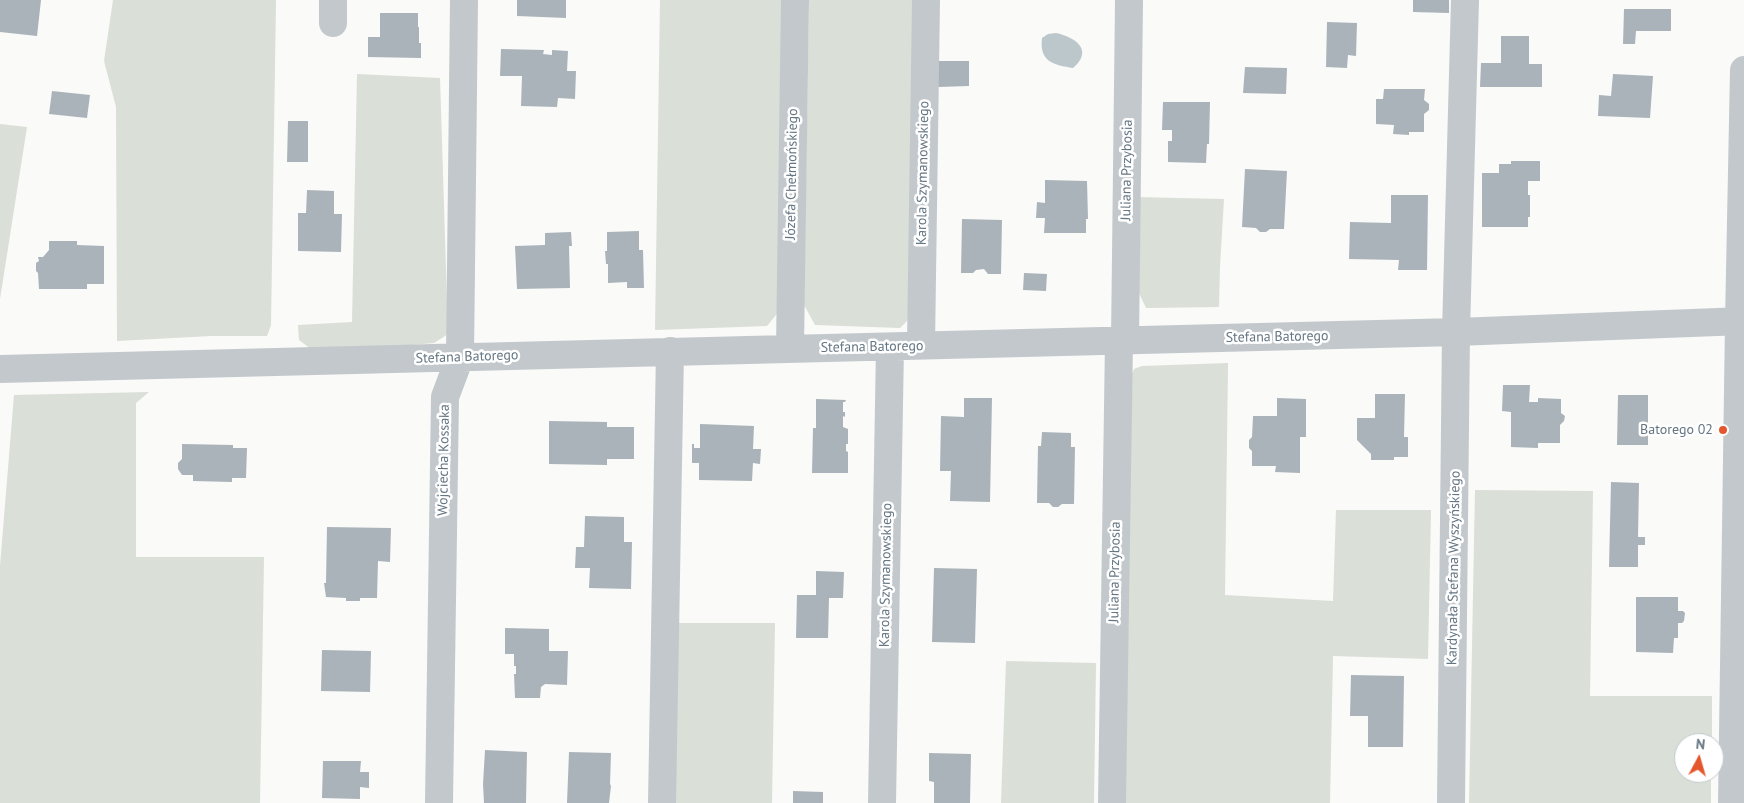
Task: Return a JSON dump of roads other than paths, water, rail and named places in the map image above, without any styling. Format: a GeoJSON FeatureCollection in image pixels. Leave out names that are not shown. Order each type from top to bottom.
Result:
{"type":"FeatureCollection","features":[{"type":"Feature","properties":{"kind":"street","name":"Wojciecha Kossaka"},"geometry":{"type":"LineString","coordinates":[[439,803],[445,397],[460,357],[464,0]]}},
{"type":"Feature","properties":{"kind":"street","name":"Józefa Chełmońskiego"},"geometry":{"type":"LineString","coordinates":[[790,348],[795,0]]}},
{"type":"Feature","properties":{"kind":"street","name":"Karola Szymanowskiego"},"geometry":{"type":"LineString","coordinates":[[921,345],[926,0]]}},
{"type":"Feature","properties":{"kind":"street","name":"Juliana Przybosia"},"geometry":{"type":"LineString","coordinates":[[1112,803],[1129,0]]}},
{"type":"Feature","properties":{"kind":"street","name":"Kardynała Stefana Wyszyńskiego"},"geometry":{"type":"LineString","coordinates":[[1451,803],[1456,332],[1465,0]]}},
{"type":"Feature","properties":{"kind":"street"},"geometry":{"type":"LineString","coordinates":[[1732,803],[1744,70]]}},
{"type":"Feature","properties":{"kind":"street","name":"Stefana Batorego"},"geometry":{"type":"LineString","coordinates":[[0,369],[1456,332],[1741,322]]}},
{"type":"Feature","properties":{"kind":"street","name":"Karola Szymanowskiego"},"geometry":{"type":"LineString","coordinates":[[882,803],[890,347]]}},
{"type":"Feature","properties":{"kind":"street"},"geometry":{"type":"LineString","coordinates":[[662,803],[670,351]]}},
{"type":"Feature","properties":{"kind":"place","name":"Batorego 02"},"geometry":{"type":"Point","coordinates":[1723,430]}}]}
